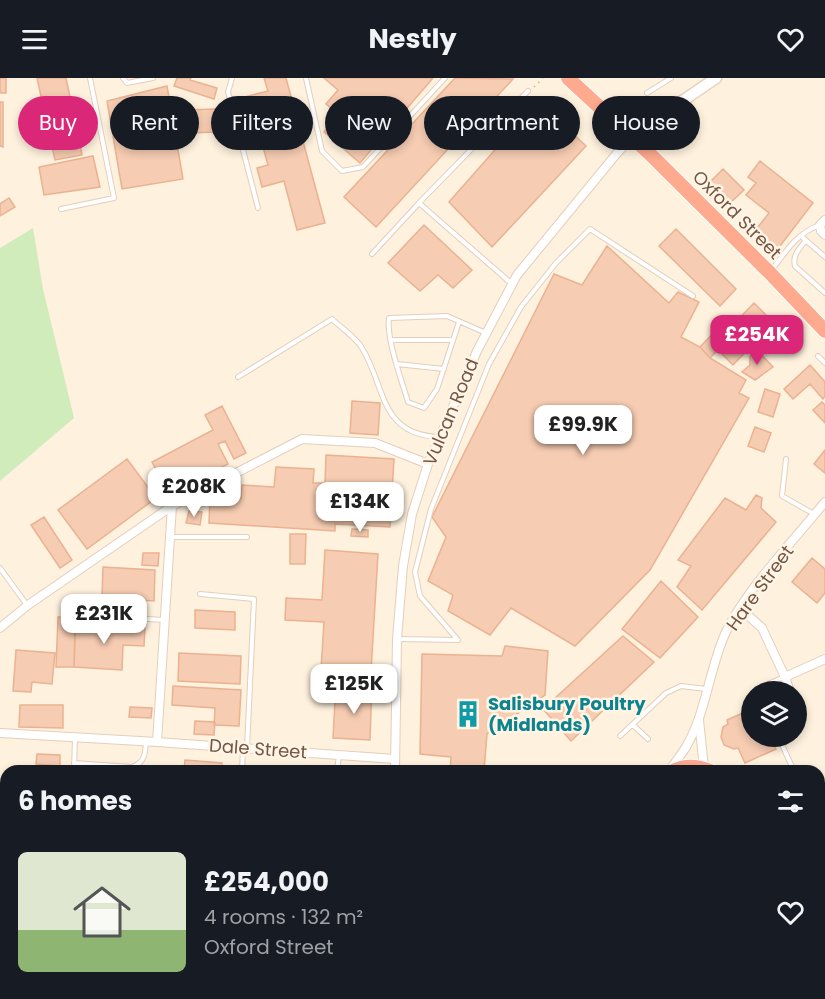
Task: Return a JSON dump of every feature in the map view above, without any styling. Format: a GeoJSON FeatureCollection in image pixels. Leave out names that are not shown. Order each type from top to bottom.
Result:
{"type":"FeatureCollection","features":[{"type":"Feature","properties":{"kind":"highway","name":"Oxford Street"},"geometry":{"type":"LineString","coordinates":[[568,78],[592,100]]}},
{"type":"Feature","properties":{"kind":"highway","name":"Oxford Street"},"geometry":{"type":"LineString","coordinates":[[646,150],[770,273],[825,332]]}},
{"type":"Feature","properties":{"kind":"main road"},"geometry":{"type":"LineString","coordinates":[[690,96],[716,78]]}},
{"type":"Feature","properties":{"kind":"street","name":"Vulcan Road"},"geometry":{"type":"LineString","coordinates":[[394,765],[397,639],[403,566],[412,514],[428,464],[486,334],[517,275],[622,150]]}},
{"type":"Feature","properties":{"kind":"street"},"geometry":{"type":"LineString","coordinates":[[823,222],[821,231],[825,234]]}},
{"type":"Feature","properties":{"kind":"street"},"geometry":{"type":"LineString","coordinates":[[0,628],[28,605],[172,506],[302,439],[375,443],[428,464]]}},
{"type":"Feature","properties":{"kind":"street","name":"Hare Street"},"geometry":{"type":"LineString","coordinates":[[675,765],[687,746],[699,716],[706,689],[727,632],[757,585],[825,502]]}},
{"type":"Feature","properties":{"kind":"street"},"geometry":{"type":"LineString","coordinates":[[157,742],[172,506]]}},
{"type":"Feature","properties":{"kind":"street"},"geometry":{"type":"LineString","coordinates":[[741,609],[762,628],[786,681]]}},
{"type":"Feature","properties":{"kind":"street"},"geometry":{"type":"LineString","coordinates":[[785,677],[825,659]]}},
{"type":"Feature","properties":{"kind":"street","name":"Hare Street"},"geometry":{"type":"LineString","coordinates":[[699,716],[700,743],[706,765]]}},
{"type":"Feature","properties":{"kind":"street","name":"Dale Street"},"geometry":{"type":"LineString","coordinates":[[0,733],[395,759]]}},
{"type":"Feature","properties":{"kind":"lane"},"geometry":{"type":"LineString","coordinates":[[61,209],[114,198],[90,78]]}},
{"type":"Feature","properties":{"kind":"lane"},"geometry":{"type":"LineString","coordinates":[[123,78],[127,83],[153,78]]}},
{"type":"Feature","properties":{"kind":"lane"},"geometry":{"type":"LineString","coordinates":[[232,78],[228,92],[258,208]]}},
{"type":"Feature","properties":{"kind":"lane"},"geometry":{"type":"LineString","coordinates":[[306,78],[322,151],[342,171],[363,166],[445,78]]}},
{"type":"Feature","properties":{"kind":"lane"},"geometry":{"type":"LineString","coordinates":[[647,93],[671,78]]}},
{"type":"Feature","properties":{"kind":"lane"},"geometry":{"type":"LineString","coordinates":[[372,254],[528,91]]}},
{"type":"Feature","properties":{"kind":"lane"},"geometry":{"type":"LineString","coordinates":[[419,203],[512,284]]}},
{"type":"Feature","properties":{"kind":"lane"},"geometry":{"type":"LineString","coordinates":[[770,273],[808,229],[823,222]]}},
{"type":"Feature","properties":{"kind":"lane"},"geometry":{"type":"LineString","coordinates":[[397,639],[458,640],[420,596],[414,572],[431,509],[489,364],[520,307],[556,262],[590,229],[693,296]]}},
{"type":"Feature","properties":{"kind":"lane"},"geometry":{"type":"LineString","coordinates":[[801,236],[825,257]]}},
{"type":"Feature","properties":{"kind":"lane"},"geometry":{"type":"LineString","coordinates":[[806,240],[794,258],[795,266],[825,293]]}},
{"type":"Feature","properties":{"kind":"lane"},"geometry":{"type":"LineString","coordinates":[[459,322],[437,389],[424,408],[408,402],[397,364],[388,324],[389,318],[447,316],[486,334]]}},
{"type":"Feature","properties":{"kind":"lane"},"geometry":{"type":"LineString","coordinates":[[238,377],[332,319],[362,347],[386,404],[403,428],[423,436],[439,437]]}},
{"type":"Feature","properties":{"kind":"lane"},"geometry":{"type":"LineString","coordinates":[[392,340],[453,340]]}},
{"type":"Feature","properties":{"kind":"lane"},"geometry":{"type":"LineString","coordinates":[[818,356],[825,363]]}},
{"type":"Feature","properties":{"kind":"lane"},"geometry":{"type":"LineString","coordinates":[[397,364],[444,369]]}},
{"type":"Feature","properties":{"kind":"lane"},"geometry":{"type":"LineString","coordinates":[[786,459],[782,496],[815,514]]}},
{"type":"Feature","properties":{"kind":"lane"},"geometry":{"type":"LineString","coordinates":[[170,537],[247,537]]}},
{"type":"Feature","properties":{"kind":"lane"},"geometry":{"type":"LineString","coordinates":[[0,568],[28,605]]}},
{"type":"Feature","properties":{"kind":"lane"},"geometry":{"type":"LineString","coordinates":[[200,594],[254,599],[243,765]]}},
{"type":"Feature","properties":{"kind":"lane"},"geometry":{"type":"LineString","coordinates":[[83,615],[165,620]]}},
{"type":"Feature","properties":{"kind":"lane"},"geometry":{"type":"LineString","coordinates":[[776,681],[785,677]]}},
{"type":"Feature","properties":{"kind":"lane"},"geometry":{"type":"LineString","coordinates":[[620,736],[666,693],[681,686],[706,689]]}},
{"type":"Feature","properties":{"kind":"lane"},"geometry":{"type":"LineString","coordinates":[[633,725],[648,739]]}},
{"type":"Feature","properties":{"kind":"lane"},"geometry":{"type":"LineString","coordinates":[[75,737],[74,763],[103,765]]}},
{"type":"Feature","properties":{"kind":"lane"},"geometry":{"type":"LineString","coordinates":[[137,765],[145,757],[147,741]]}},
{"type":"Feature","properties":{"kind":"lane"},"geometry":{"type":"LineString","coordinates":[[783,747],[791,765]]}},
{"type":"Feature","properties":{"kind":"lane"},"geometry":{"type":"LineString","coordinates":[[338,765],[339,755]]}},
{"type":"Feature","properties":{"kind":"path"},"geometry":{"type":"LineString","coordinates":[[528,91],[543,78]]}},
{"type":"Feature","properties":{"kind":"green space"},"geometry":{"type":"Polygon","coordinates":[[[33,228],[43,289],[74,418],[0,481],[0,248],[33,228]]]}},
{"type":"Feature","properties":{"kind":"building"},"geometry":{"type":"Polygon","coordinates":[[[0,78],[6,78],[6,93],[0,93],[0,78]]]}},
{"type":"Feature","properties":{"kind":"building"},"geometry":{"type":"Polygon","coordinates":[[[37,78],[66,78],[70,96],[41,96],[37,78]]]}},
{"type":"Feature","properties":{"kind":"building"},"geometry":{"type":"Polygon","coordinates":[[[177,78],[191,78],[190,80],[217,88],[215,96],[211,98],[174,86],[177,78]]]}},
{"type":"Feature","properties":{"kind":"building"},"geometry":{"type":"Polygon","coordinates":[[[264,78],[286,78],[291,96],[249,96],[268,91],[264,78]]]}},
{"type":"Feature","properties":{"kind":"building"},"geometry":{"type":"Polygon","coordinates":[[[324,78],[433,78],[412,102],[412,96],[333,96],[338,90],[324,78]]]}},
{"type":"Feature","properties":{"kind":"building"},"geometry":{"type":"Polygon","coordinates":[[[455,78],[513,79],[497,96],[438,96],[455,78]]]}},
{"type":"Feature","properties":{"kind":"building"},"geometry":{"type":"Polygon","coordinates":[[[167,86],[169,96],[127,96],[167,86]]]}},
{"type":"Feature","properties":{"kind":"building"},"geometry":{"type":"Polygon","coordinates":[[[110,100],[110,119],[107,101],[110,100]]]}},
{"type":"Feature","properties":{"kind":"building"},"geometry":{"type":"Polygon","coordinates":[[[0,102],[3,102],[3,147],[0,146],[0,102]]]}},
{"type":"Feature","properties":{"kind":"building"},"geometry":{"type":"Polygon","coordinates":[[[211,109],[211,132],[199,133],[199,110],[211,109]]]}},
{"type":"Feature","properties":{"kind":"building"},"geometry":{"type":"Polygon","coordinates":[[[424,111],[424,150],[447,150],[376,227],[344,197],[388,150],[412,150],[412,124],[424,111]]]}},
{"type":"Feature","properties":{"kind":"building"},"geometry":{"type":"Polygon","coordinates":[[[580,140],[586,146],[492,247],[449,202],[495,150],[580,150],[580,140]]]}},
{"type":"Feature","properties":{"kind":"building"},"geometry":{"type":"Polygon","coordinates":[[[53,150],[81,150],[82,155],[55,160],[53,150]]]}},
{"type":"Feature","properties":{"kind":"building"},"geometry":{"type":"Polygon","coordinates":[[[115,150],[178,150],[183,179],[122,189],[115,150]]]}},
{"type":"Feature","properties":{"kind":"building"},"geometry":{"type":"Polygon","coordinates":[[[264,150],[305,150],[325,223],[297,230],[284,181],[262,187],[257,168],[268,165],[264,150]]]}},
{"type":"Feature","properties":{"kind":"building"},"geometry":{"type":"Polygon","coordinates":[[[345,150],[371,150],[360,163],[345,150]]]}},
{"type":"Feature","properties":{"kind":"building"},"geometry":{"type":"Polygon","coordinates":[[[93,156],[100,187],[44,195],[39,167],[93,156]]]}},
{"type":"Feature","properties":{"kind":"building"},"geometry":{"type":"Polygon","coordinates":[[[760,161],[813,203],[777,250],[754,232],[769,213],[746,195],[756,183],[748,177],[760,161]]]}},
{"type":"Feature","properties":{"kind":"building"},"geometry":{"type":"Polygon","coordinates":[[[723,169],[744,190],[730,203],[710,182],[723,169]]]}},
{"type":"Feature","properties":{"kind":"building"},"geometry":{"type":"Polygon","coordinates":[[[9,198],[15,207],[0,216],[0,204],[9,198]]]}},
{"type":"Feature","properties":{"kind":"building"},"geometry":{"type":"Polygon","coordinates":[[[424,225],[472,270],[453,288],[438,275],[420,291],[388,263],[424,225]]]}},
{"type":"Feature","properties":{"kind":"building"},"geometry":{"type":"Polygon","coordinates":[[[676,229],[736,289],[720,306],[659,246],[676,229]]]}},
{"type":"Feature","properties":{"kind":"building"},"geometry":{"type":"Polygon","coordinates":[[[607,246],[669,303],[678,292],[699,302],[681,337],[700,347],[710,358],[746,380],[739,393],[749,398],[650,570],[575,646],[511,608],[490,635],[448,611],[453,595],[428,581],[446,537],[432,517],[554,274],[582,285],[607,246]]]}},
{"type":"Feature","properties":{"kind":"building"},"geometry":{"type":"Polygon","coordinates":[[[754,303],[774,323],[733,365],[718,350],[710,358],[700,347],[718,328],[724,334],[754,303]]]}},
{"type":"Feature","properties":{"kind":"building"},"geometry":{"type":"Polygon","coordinates":[[[774,330],[789,346],[782,351],[768,335],[774,330]]]}},
{"type":"Feature","properties":{"kind":"building"},"geometry":{"type":"Polygon","coordinates":[[[757,350],[773,367],[755,380],[742,372],[750,365],[750,357],[757,350]]]}},
{"type":"Feature","properties":{"kind":"building"},"geometry":{"type":"Polygon","coordinates":[[[810,365],[825,382],[825,396],[823,399],[810,384],[793,399],[784,389],[810,365]]]}},
{"type":"Feature","properties":{"kind":"building"},"geometry":{"type":"Polygon","coordinates":[[[765,389],[780,394],[773,417],[758,412],[765,389]]]}},
{"type":"Feature","properties":{"kind":"building"},"geometry":{"type":"Polygon","coordinates":[[[352,401],[380,403],[378,435],[350,433],[352,401]]]}},
{"type":"Feature","properties":{"kind":"building"},"geometry":{"type":"Polygon","coordinates":[[[822,402],[825,405],[825,423],[813,410],[822,402]]]}},
{"type":"Feature","properties":{"kind":"building"},"geometry":{"type":"Polygon","coordinates":[[[222,406],[246,453],[234,459],[225,441],[218,444],[228,464],[169,494],[152,462],[213,430],[205,415],[222,406]]]}},
{"type":"Feature","properties":{"kind":"building"},"geometry":{"type":"Polygon","coordinates":[[[755,427],[771,433],[764,452],[748,446],[755,427]]]}},
{"type":"Feature","properties":{"kind":"building"},"geometry":{"type":"Polygon","coordinates":[[[825,450],[825,473],[814,464],[825,450]]]}},
{"type":"Feature","properties":{"kind":"building"},"geometry":{"type":"Polygon","coordinates":[[[326,455],[394,459],[390,527],[335,524],[335,531],[209,523],[210,498],[241,499],[242,485],[274,487],[276,467],[314,469],[313,483],[325,483],[326,455]]]}},
{"type":"Feature","properties":{"kind":"building"},"geometry":{"type":"Polygon","coordinates":[[[127,459],[156,498],[87,549],[58,510],[127,459]]]}},
{"type":"Feature","properties":{"kind":"building"},"geometry":{"type":"Polygon","coordinates":[[[756,495],[762,498],[761,508],[776,522],[702,610],[677,587],[691,566],[678,560],[725,498],[746,510],[756,495]]]}},
{"type":"Feature","properties":{"kind":"building"},"geometry":{"type":"Polygon","coordinates":[[[189,511],[202,512],[200,525],[186,523],[189,511]]]}},
{"type":"Feature","properties":{"kind":"building"},"geometry":{"type":"Polygon","coordinates":[[[44,517],[72,560],[60,568],[31,525],[44,517]]]}},
{"type":"Feature","properties":{"kind":"building"},"geometry":{"type":"Polygon","coordinates":[[[352,529],[368,530],[368,537],[351,536],[352,529]]]}},
{"type":"Feature","properties":{"kind":"building"},"geometry":{"type":"Polygon","coordinates":[[[290,534],[306,534],[305,564],[290,564],[290,534]]]}},
{"type":"Feature","properties":{"kind":"building"},"geometry":{"type":"Polygon","coordinates":[[[325,550],[378,554],[371,672],[349,671],[347,686],[332,686],[333,670],[321,669],[324,622],[285,620],[286,598],[322,600],[325,550]]]}},
{"type":"Feature","properties":{"kind":"building"},"geometry":{"type":"Polygon","coordinates":[[[143,553],[159,553],[158,566],[142,565],[143,553]]]}},
{"type":"Feature","properties":{"kind":"building"},"geometry":{"type":"Polygon","coordinates":[[[812,558],[825,569],[825,593],[817,603],[792,582],[812,558]]]}},
{"type":"Feature","properties":{"kind":"building"},"geometry":{"type":"Polygon","coordinates":[[[103,567],[155,570],[154,601],[102,597],[103,567]]]}},
{"type":"Feature","properties":{"kind":"building","name":"Salisbury Poultry (Midlands)"},"geometry":{"type":"Polygon","coordinates":[[[661,581],[698,617],[660,658],[622,629],[661,581]]]}},
{"type":"Feature","properties":{"kind":"building"},"geometry":{"type":"Polygon","coordinates":[[[195,610],[235,612],[235,630],[195,628],[195,610]]]}},
{"type":"Feature","properties":{"kind":"building"},"geometry":{"type":"Polygon","coordinates":[[[58,617],[76,617],[74,667],[56,667],[58,617]]]}},
{"type":"Feature","properties":{"kind":"building"},"geometry":{"type":"Polygon","coordinates":[[[75,623],[145,627],[144,646],[123,645],[122,670],[74,667],[75,623]]]}},
{"type":"Feature","properties":{"kind":"building","name":"Salisbury Poultry (Midlands)"},"geometry":{"type":"Polygon","coordinates":[[[623,636],[654,662],[571,741],[543,709],[623,636]]]}},
{"type":"Feature","properties":{"kind":"building","name":"Salisbury Poultry (Midlands)"},"geometry":{"type":"Polygon","coordinates":[[[505,646],[548,651],[545,695],[487,734],[484,765],[450,765],[451,757],[420,754],[422,654],[502,656],[505,646]]]}},
{"type":"Feature","properties":{"kind":"building"},"geometry":{"type":"Polygon","coordinates":[[[16,650],[55,653],[52,684],[32,682],[31,692],[13,691],[16,650]]]}},
{"type":"Feature","properties":{"kind":"building"},"geometry":{"type":"Polygon","coordinates":[[[179,653],[241,656],[240,684],[178,681],[179,653]]]}},
{"type":"Feature","properties":{"kind":"building"},"geometry":{"type":"Polygon","coordinates":[[[357,682],[372,683],[370,740],[333,738],[335,700],[358,701],[357,682]]]}},
{"type":"Feature","properties":{"kind":"building"},"geometry":{"type":"Polygon","coordinates":[[[173,686],[241,690],[239,726],[214,725],[215,708],[172,705],[173,686]]]}},
{"type":"Feature","properties":{"kind":"building"},"geometry":{"type":"Polygon","coordinates":[[[20,705],[63,705],[63,728],[19,727],[20,705]]]}},
{"type":"Feature","properties":{"kind":"building"},"geometry":{"type":"Polygon","coordinates":[[[130,707],[152,708],[151,718],[129,717],[130,707]]]}},
{"type":"Feature","properties":{"kind":"building"},"geometry":{"type":"Polygon","coordinates":[[[741,714],[741,747],[775,747],[776,749],[745,763],[738,748],[734,749],[724,745],[721,737],[723,727],[728,724],[727,720],[741,714]]]}},
{"type":"Feature","properties":{"kind":"building"},"geometry":{"type":"Polygon","coordinates":[[[195,721],[215,722],[214,735],[194,734],[195,721]]]}},
{"type":"Feature","properties":{"kind":"building"},"geometry":{"type":"Polygon","coordinates":[[[37,754],[60,755],[60,765],[36,764],[37,754]]]}},
{"type":"Feature","properties":{"kind":"building"},"geometry":{"type":"Polygon","coordinates":[[[185,760],[222,763],[222,765],[185,765],[185,760]]]}},
{"type":"Feature","properties":{"kind":"place","name":"Salisbury Poultry (Midlands)"},"geometry":{"type":"Point","coordinates":[468,714]}}]}
